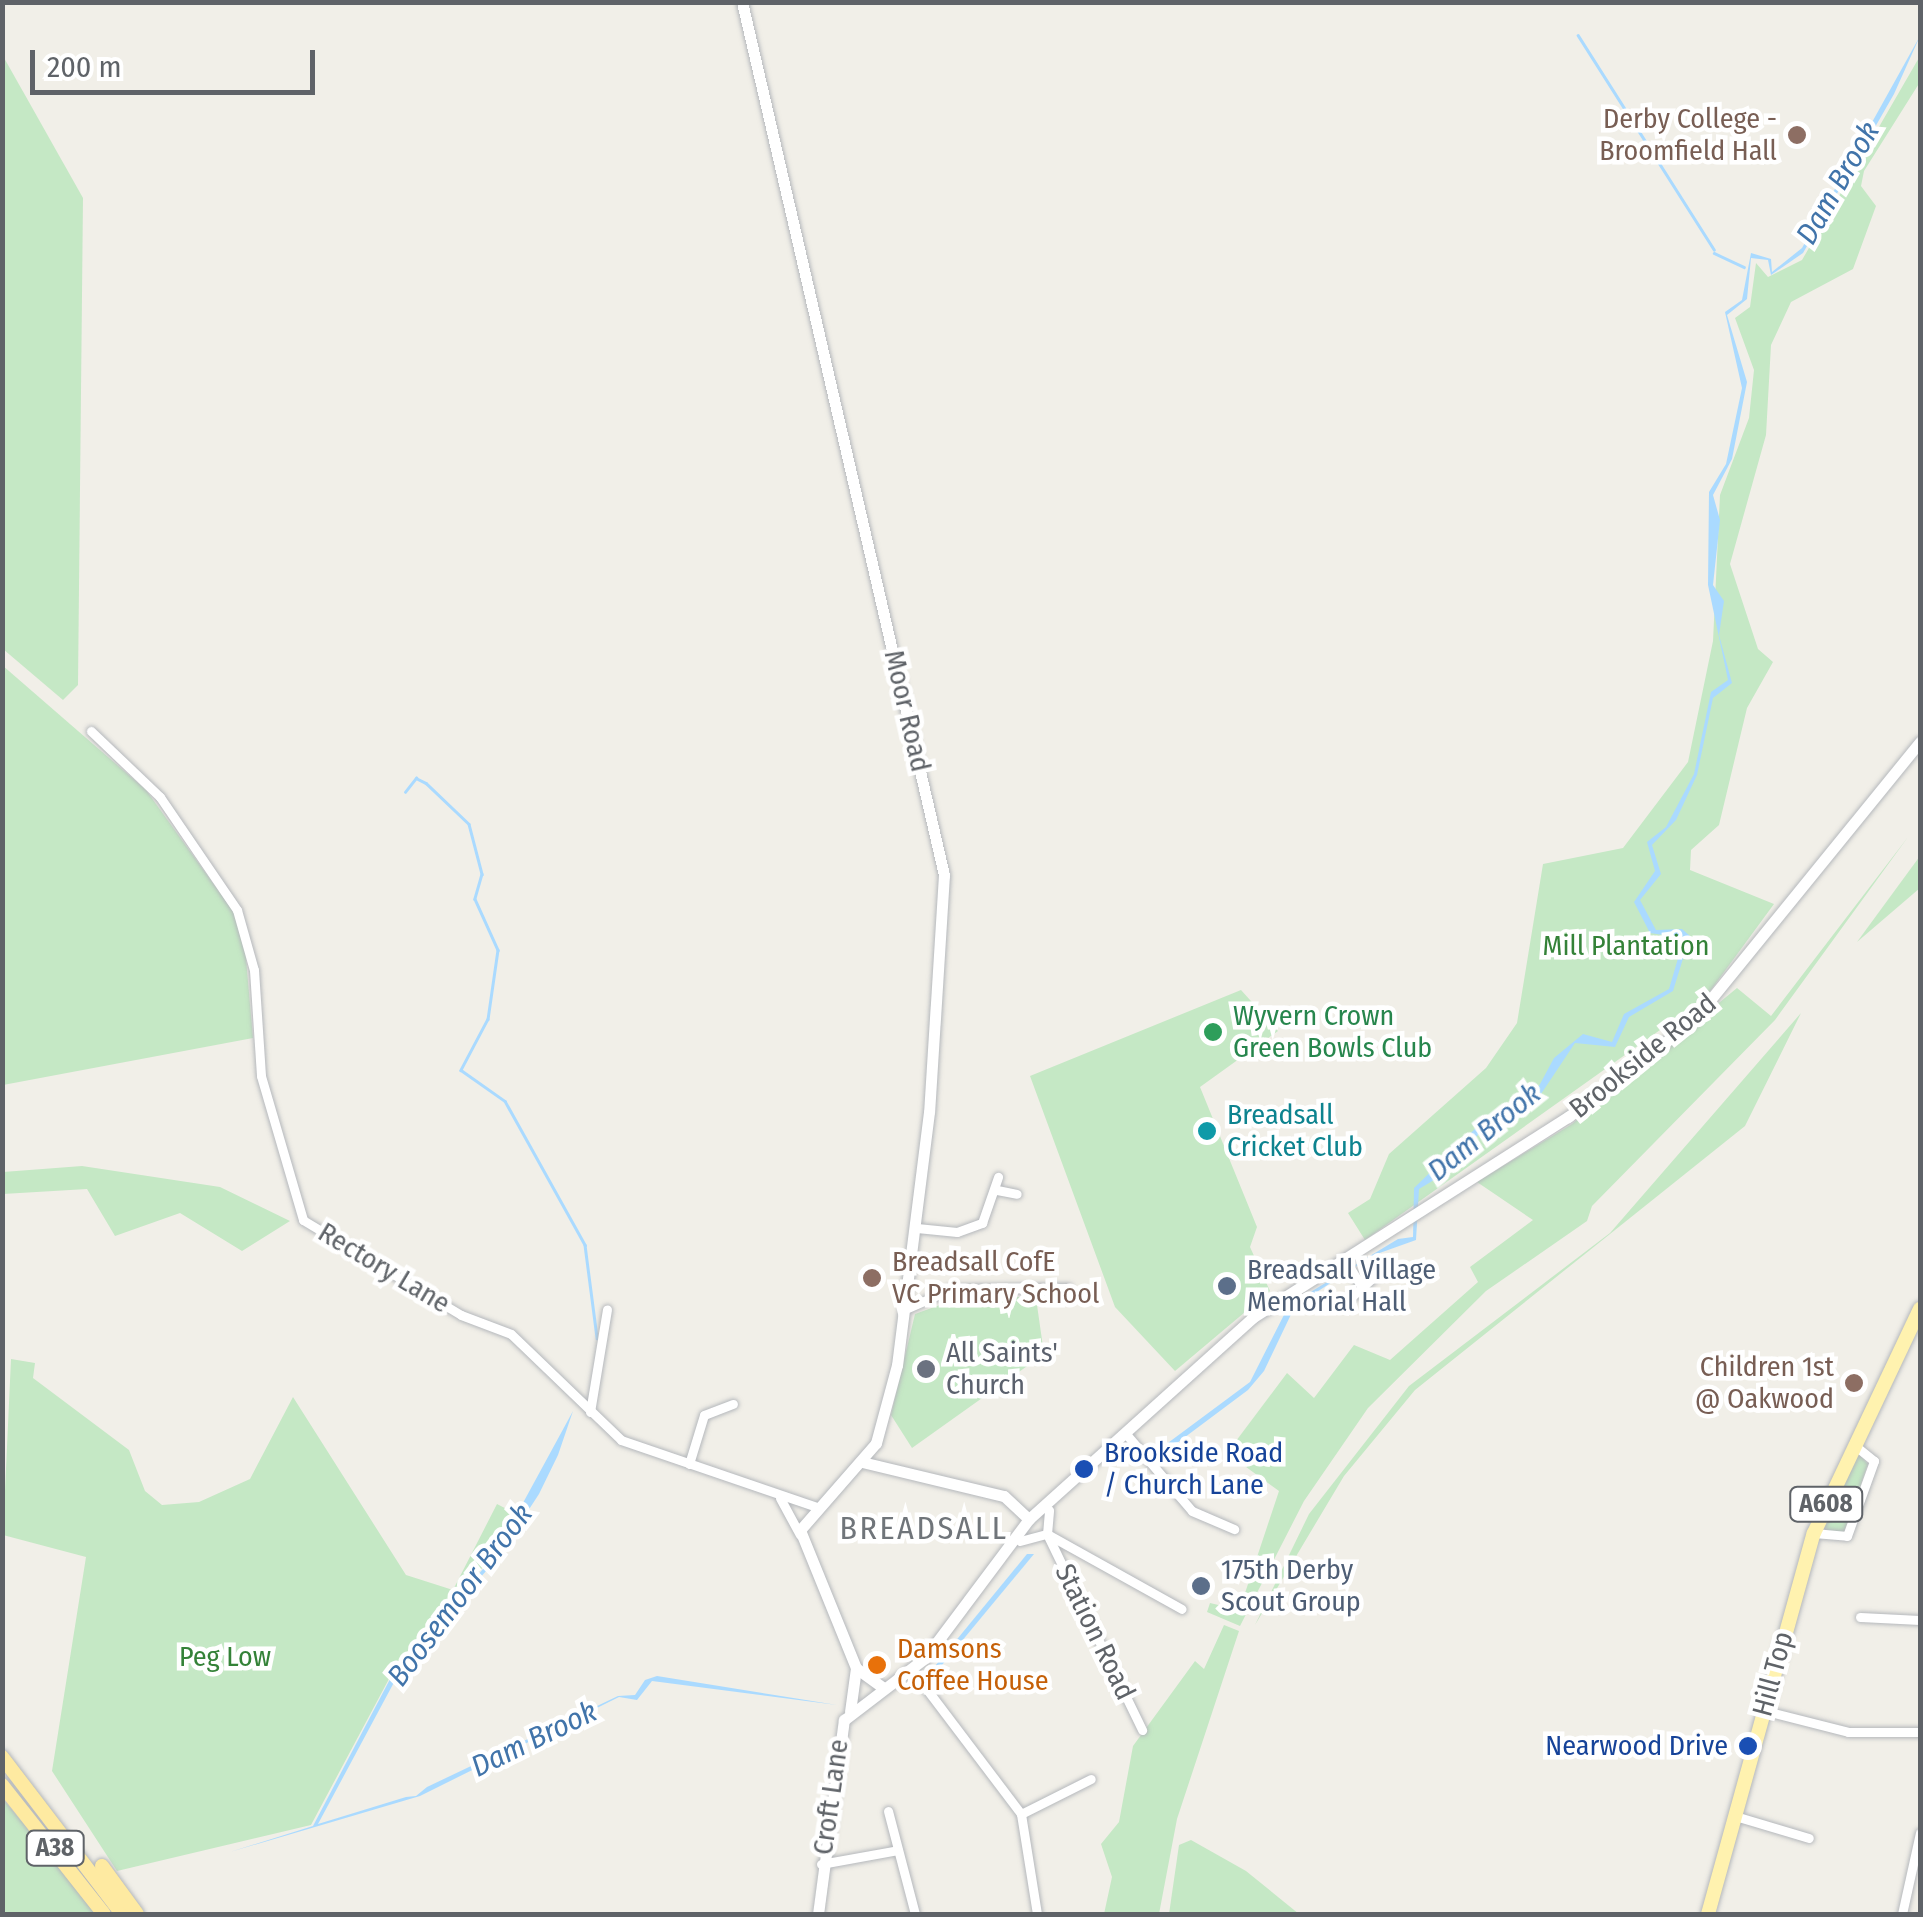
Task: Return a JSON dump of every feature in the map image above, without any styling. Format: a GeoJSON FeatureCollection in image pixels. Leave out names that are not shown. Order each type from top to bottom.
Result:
{"type":"FeatureCollection","features":[{"type":"Feature","properties":{"kind":"highway","name":"A38"},"geometry":{"type":"LineString","coordinates":[[2,1756],[122,1914]]}},
{"type":"Feature","properties":{"kind":"highway","name":"A38"},"geometry":{"type":"LineString","coordinates":[[2,1785],[104,1914]]}},
{"type":"Feature","properties":{"kind":"highway"},"geometry":{"type":"LineString","coordinates":[[26,1785],[137,1914]]}},
{"type":"Feature","properties":{"kind":"main road","name":"Hill Top"},"geometry":{"type":"LineString","coordinates":[[1708,1914],[1814,1533],[1851,1443],[1920,1310]]}},
{"type":"Feature","properties":{"kind":"street","name":"Moor Road"},"geometry":{"type":"LineString","coordinates":[[742,2],[944,874],[908,1308],[882,1430],[862,1462],[817,1506]]}},
{"type":"Feature","properties":{"kind":"street","name":"Rectory Lane"},"geometry":{"type":"LineString","coordinates":[[91,730],[160,797],[237,910],[254,970],[260,1076],[303,1220],[462,1315],[511,1334],[590,1412],[630,1444],[780,1498],[817,1506]]}},
{"type":"Feature","properties":{"kind":"street","name":"Brookside Road"},"geometry":{"type":"LineString","coordinates":[[1029,1519],[1048,1510],[1218,1345],[1349,1266],[1407,1221],[1693,1021],[1920,742]]}},
{"type":"Feature","properties":{"kind":"street"},"geometry":{"type":"LineString","coordinates":[[917,1228],[970,1230],[988,1216],[998,1177]]}},
{"type":"Feature","properties":{"kind":"street"},"geometry":{"type":"LineString","coordinates":[[997,1190],[1017,1194]]}},
{"type":"Feature","properties":{"kind":"street"},"geometry":{"type":"LineString","coordinates":[[1349,1266],[1360,1284]]}},
{"type":"Feature","properties":{"kind":"street"},"geometry":{"type":"LineString","coordinates":[[1348,1300],[1360,1284],[1379,1272]]}},
{"type":"Feature","properties":{"kind":"street"},"geometry":{"type":"LineString","coordinates":[[908,1308],[951,1288],[1068,1288]]}},
{"type":"Feature","properties":{"kind":"street"},"geometry":{"type":"LineString","coordinates":[[590,1412],[607,1309]]}},
{"type":"Feature","properties":{"kind":"street"},"geometry":{"type":"LineString","coordinates":[[569,1392],[594,1379]]}},
{"type":"Feature","properties":{"kind":"street"},"geometry":{"type":"LineString","coordinates":[[690,1464],[704,1415],[733,1404]]}},
{"type":"Feature","properties":{"kind":"street"},"geometry":{"type":"LineString","coordinates":[[882,1430],[898,1464]]}},
{"type":"Feature","properties":{"kind":"street"},"geometry":{"type":"LineString","coordinates":[[1126,1434],[1192,1511],[1234,1529]]}},
{"type":"Feature","properties":{"kind":"street"},"geometry":{"type":"LineString","coordinates":[[1814,1533],[1847,1536],[1874,1461],[1851,1443]]}},
{"type":"Feature","properties":{"kind":"street"},"geometry":{"type":"LineString","coordinates":[[780,1498],[856,1668],[879,1691],[913,1671],[1020,1542],[1029,1519],[1004,1496],[898,1464],[862,1462]]}},
{"type":"Feature","properties":{"kind":"street"},"geometry":{"type":"LineString","coordinates":[[800,1537],[817,1506]]}},
{"type":"Feature","properties":{"kind":"street","name":"Station Road"},"geometry":{"type":"LineString","coordinates":[[1048,1510],[1047,1534],[1142,1730]]}},
{"type":"Feature","properties":{"kind":"street"},"geometry":{"type":"LineString","coordinates":[[1047,1534],[1182,1608]]}},
{"type":"Feature","properties":{"kind":"street","name":"Station Road"},"geometry":{"type":"LineString","coordinates":[[1020,1542],[1047,1534]]}},
{"type":"Feature","properties":{"kind":"street"},"geometry":{"type":"LineString","coordinates":[[1860,1618],[1920,1620]]}},
{"type":"Feature","properties":{"kind":"street"},"geometry":{"type":"LineString","coordinates":[[850,1712],[856,1668]]}},
{"type":"Feature","properties":{"kind":"street"},"geometry":{"type":"LineString","coordinates":[[913,1671],[1021,1814],[1037,1914]]}},
{"type":"Feature","properties":{"kind":"street","name":"Croft Lane"},"geometry":{"type":"LineString","coordinates":[[818,1914],[836,1744],[850,1712],[879,1691]]}},
{"type":"Feature","properties":{"kind":"street"},"geometry":{"type":"LineString","coordinates":[[1762,1710],[1848,1732],[1920,1732]]}},
{"type":"Feature","properties":{"kind":"street"},"geometry":{"type":"LineString","coordinates":[[1021,1814],[1090,1779]]}},
{"type":"Feature","properties":{"kind":"street"},"geometry":{"type":"LineString","coordinates":[[1069,1792],[1076,1804]]}},
{"type":"Feature","properties":{"kind":"street"},"geometry":{"type":"LineString","coordinates":[[888,1811],[916,1914]]}},
{"type":"Feature","properties":{"kind":"street"},"geometry":{"type":"LineString","coordinates":[[1735,1816],[1809,1838]]}},
{"type":"Feature","properties":{"kind":"street"},"geometry":{"type":"LineString","coordinates":[[1902,1914],[1920,1834]]}},
{"type":"Feature","properties":{"kind":"street"},"geometry":{"type":"LineString","coordinates":[[821,1864],[898,1850]]}},
{"type":"Feature","properties":{"kind":"street"},"geometry":{"type":"LineString","coordinates":[[1037,1902],[1051,1902]]}},
{"type":"Feature","properties":{"kind":"green space"},"geometry":{"type":"Polygon","coordinates":[[[3,56],[83,198],[78,685],[63,700],[3,649],[3,56]]]}},
{"type":"Feature","properties":{"kind":"green space","name":"Mill Plantation"},"geometry":{"type":"Polygon","coordinates":[[[1920,56],[1920,82],[1864,171],[1861,186],[1876,206],[1853,269],[1791,302],[1771,345],[1766,435],[1730,564],[1758,649],[1773,662],[1747,708],[1719,825],[1691,850],[1690,870],[1774,904],[1705,998],[1365,1240],[1348,1213],[1370,1199],[1389,1154],[1486,1068],[1517,1023],[1543,864],[1623,848],[1688,762],[1713,641],[1720,495],[1749,418],[1754,370],[1735,318],[1750,307],[1756,263],[1768,277],[1802,260],[1920,56]]]}},
{"type":"Feature","properties":{"kind":"green space"},"geometry":{"type":"Polygon","coordinates":[[[2,665],[146,790],[243,925],[253,1038],[3,1085],[2,665]]]}},
{"type":"Feature","properties":{"kind":"green space"},"geometry":{"type":"Polygon","coordinates":[[[1908,837],[1775,1020],[1592,1206],[1587,1221],[1486,1291],[1368,1408],[1304,1501],[1240,1626],[1207,1612],[1210,1603],[1235,1609],[1245,1593],[1279,1491],[1227,1453],[1287,1373],[1314,1398],[1354,1345],[1390,1360],[1478,1282],[1470,1267],[1533,1220],[1477,1182],[1572,1124],[1737,988],[1771,1016],[1908,837]]]}},
{"type":"Feature","properties":{"kind":"green space"},"geometry":{"type":"Polygon","coordinates":[[[1920,856],[1920,888],[1857,942],[1920,856]]]}},
{"type":"Feature","properties":{"kind":"green space"},"geometry":{"type":"Polygon","coordinates":[[[1241,990],[1278,1031],[1200,1087],[1257,1227],[1250,1247],[1270,1291],[1175,1371],[1115,1307],[1030,1076],[1241,990]]]}},
{"type":"Feature","properties":{"kind":"green space"},"geometry":{"type":"Polygon","coordinates":[[[1801,1013],[1745,1126],[1415,1390],[1344,1476],[1255,1625],[1309,1514],[1409,1386],[1610,1233],[1801,1013]]]}},
{"type":"Feature","properties":{"kind":"green space"},"geometry":{"type":"Polygon","coordinates":[[[82,1166],[220,1187],[290,1221],[242,1251],[180,1213],[115,1236],[87,1189],[3,1194],[3,1172],[82,1166]]]}},
{"type":"Feature","properties":{"kind":"green space"},"geometry":{"type":"Polygon","coordinates":[[[970,1294],[1036,1298],[1044,1354],[912,1448],[891,1415],[915,1314],[970,1294]]]}},
{"type":"Feature","properties":{"kind":"green space","name":"Peg Low"},"geometry":{"type":"Polygon","coordinates":[[[11,1359],[35,1363],[33,1378],[129,1450],[145,1491],[162,1505],[199,1502],[250,1479],[293,1397],[406,1575],[453,1590],[497,1504],[516,1514],[491,1558],[398,1662],[311,1825],[117,1871],[52,1771],[86,1557],[3,1535],[11,1359]]]}},
{"type":"Feature","properties":{"kind":"green space"},"geometry":{"type":"Polygon","coordinates":[[[1856,1451],[1868,1464],[1844,1532],[1834,1534],[1823,1528],[1856,1451]]]}},
{"type":"Feature","properties":{"kind":"green space"},"geometry":{"type":"Polygon","coordinates":[[[1224,1625],[1239,1631],[1177,1819],[1159,1914],[1104,1914],[1112,1877],[1101,1844],[1119,1822],[1133,1746],[1195,1661],[1204,1669],[1224,1625]]]}},
{"type":"Feature","properties":{"kind":"green space"},"geometry":{"type":"Polygon","coordinates":[[[2,1798],[85,1897],[95,1914],[4,1914],[2,1798]]]}},
{"type":"Feature","properties":{"kind":"green space"},"geometry":{"type":"Polygon","coordinates":[[[1191,1840],[1246,1871],[1299,1914],[1169,1914],[1179,1845],[1191,1840]]]}},
{"type":"Feature","properties":{"kind":"water"},"geometry":{"type":"Polygon","coordinates":[[[1920,36],[1894,94],[1803,253],[1771,275],[1768,260],[1751,258],[1747,299],[1727,315],[1747,382],[1732,459],[1713,495],[1720,520],[1713,585],[1724,601],[1719,635],[1732,683],[1713,698],[1697,775],[1676,820],[1652,845],[1661,874],[1640,900],[1656,930],[1682,929],[1690,936],[1673,991],[1629,1017],[1615,1047],[1575,1043],[1537,1100],[1481,1131],[1449,1171],[1419,1189],[1416,1240],[1374,1255],[1295,1306],[1264,1371],[1248,1390],[1161,1455],[1149,1457],[1250,1382],[1289,1305],[1398,1239],[1413,1237],[1414,1188],[1478,1126],[1533,1097],[1554,1058],[1583,1034],[1612,1042],[1624,1014],[1669,989],[1684,938],[1650,933],[1634,902],[1655,871],[1647,842],[1666,827],[1694,774],[1711,692],[1728,680],[1708,585],[1709,492],[1726,464],[1742,388],[1725,312],[1742,300],[1751,253],[1771,259],[1772,272],[1802,248],[1920,36]]]}},
{"type":"Feature","properties":{"kind":"water","name":"Dam Brook"},"geometry":{"type":"Polygon","coordinates":[[[573,1411],[539,1494],[496,1560],[406,1660],[318,1824],[416,1796],[427,1787],[618,1696],[635,1695],[645,1680],[657,1676],[837,1705],[652,1681],[637,1700],[619,1697],[420,1796],[230,1852],[313,1826],[399,1662],[493,1558],[573,1411]]]}},
{"type":"Feature","properties":{"kind":"water"},"geometry":{"type":"Polygon","coordinates":[[[1027,1554],[1034,1554],[942,1665],[931,1671],[1027,1554]]]}},
{"type":"Feature","properties":{"kind":"waterway"},"geometry":{"type":"LineString","coordinates":[[1578,35],[1714,249]]}},
{"type":"Feature","properties":{"kind":"waterway"},"geometry":{"type":"LineString","coordinates":[[1714,253],[1744,267]]}},
{"type":"Feature","properties":{"kind":"waterway","name":"Boosemoor Brook"},"geometry":{"type":"LineString","coordinates":[[405,792],[416,778],[469,824],[482,874],[475,899],[498,950],[488,1019],[461,1070],[505,1101],[585,1245],[597,1338]]}},
{"type":"Feature","properties":{"kind":"place","name":"Derby College - Broomfield Hall"},"geometry":{"type":"Point","coordinates":[1797,135]}},
{"type":"Feature","properties":{"kind":"place","name":"Wyvern Crown Green Bowls Club"},"geometry":{"type":"Point","coordinates":[1213,1032]}},
{"type":"Feature","properties":{"kind":"place","name":"Breadsall Cricket Club"},"geometry":{"type":"Point","coordinates":[1207,1131]}},
{"type":"Feature","properties":{"kind":"place","name":"Breadsall CofE VC Primary School"},"geometry":{"type":"Point","coordinates":[872,1278]}},
{"type":"Feature","properties":{"kind":"place","name":"Breadsall Village Memorial Hall"},"geometry":{"type":"Point","coordinates":[1227,1286]}},
{"type":"Feature","properties":{"kind":"place","name":"All Saints' Church"},"geometry":{"type":"Point","coordinates":[926,1369]}},
{"type":"Feature","properties":{"kind":"place","name":"Children 1st @ Oakwood"},"geometry":{"type":"Point","coordinates":[1854,1383]}},
{"type":"Feature","properties":{"kind":"place","name":"Brookside Road / Church Lane"},"geometry":{"type":"Point","coordinates":[1084,1469]}},
{"type":"Feature","properties":{"kind":"place","name":"175th Derby Scout Group"},"geometry":{"type":"Point","coordinates":[1201,1586]}},
{"type":"Feature","properties":{"kind":"place","name":"Damsons Coffee House"},"geometry":{"type":"Point","coordinates":[877,1665]}},
{"type":"Feature","properties":{"kind":"place","name":"Nearwood Drive"},"geometry":{"type":"Point","coordinates":[1748,1746]}},
{"type":"Feature","properties":{"kind":"district","name":"BREADSALL"},"geometry":{"type":"Point","coordinates":[924,1528]}}]}
